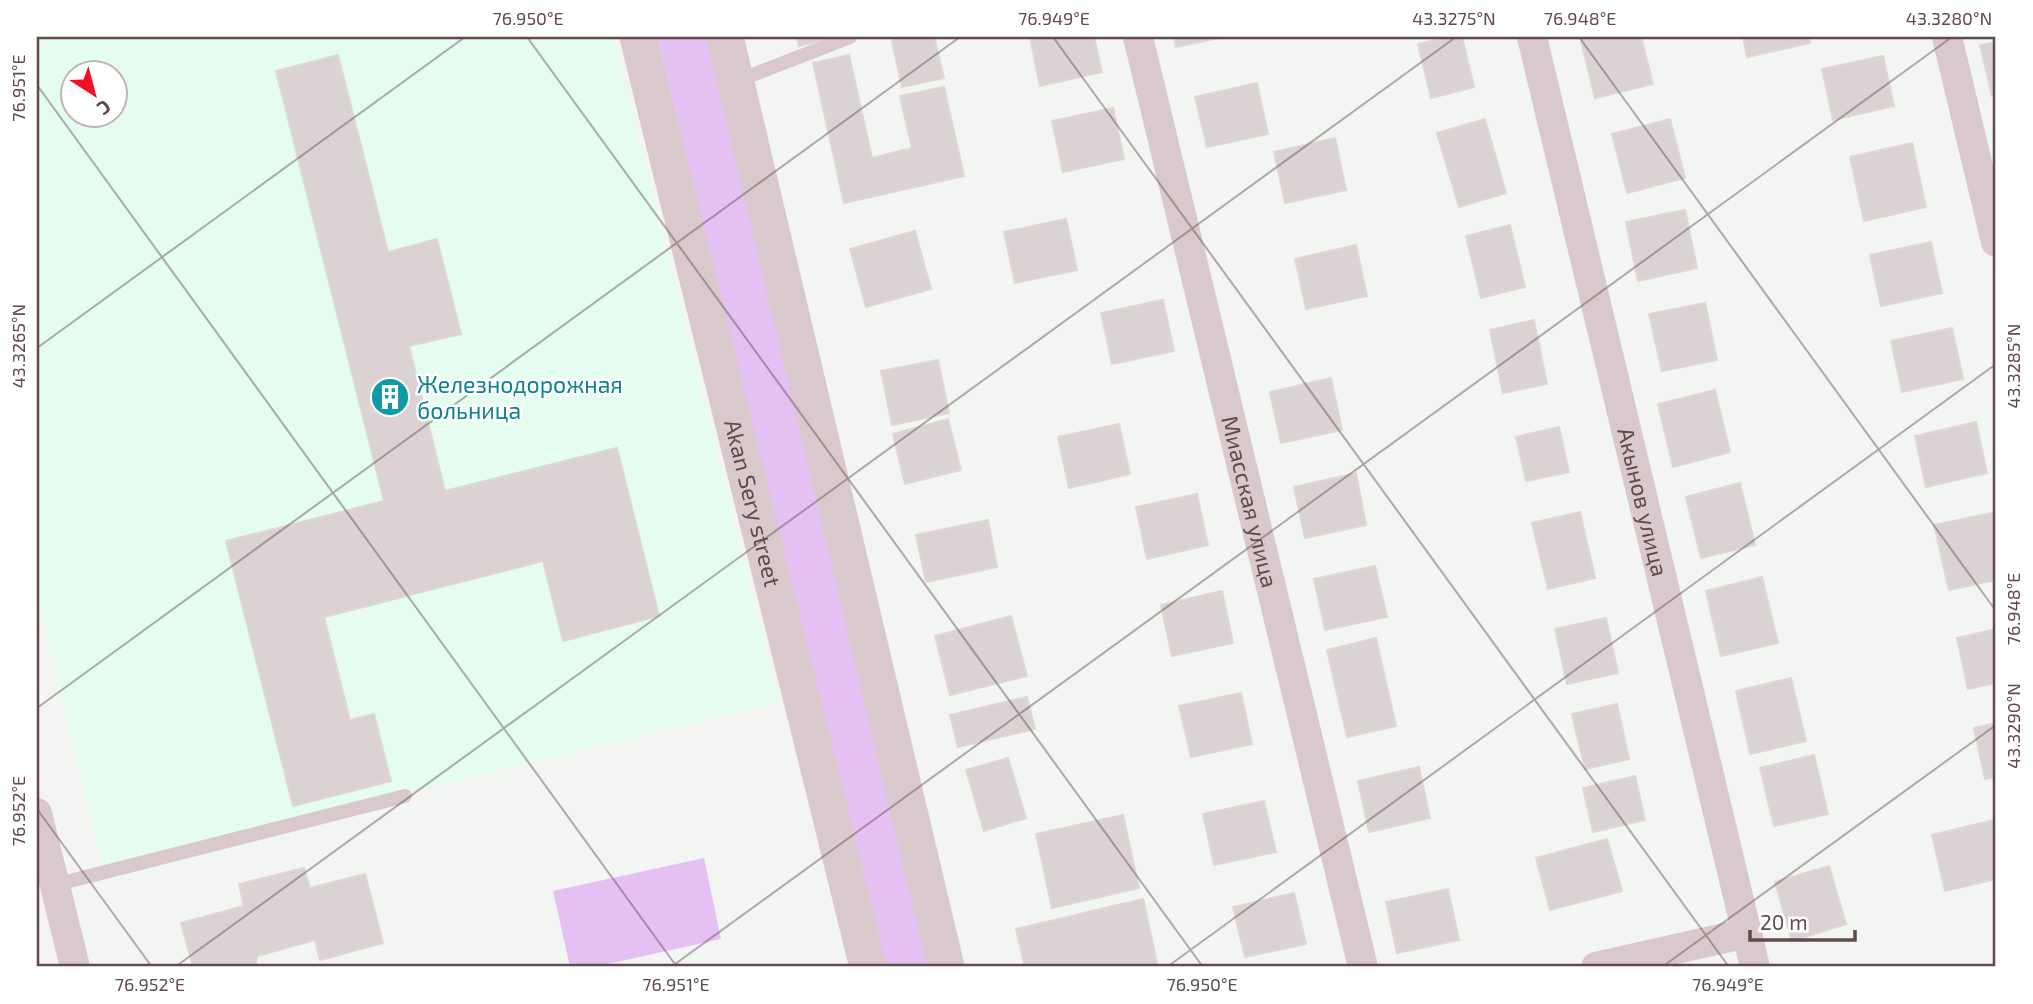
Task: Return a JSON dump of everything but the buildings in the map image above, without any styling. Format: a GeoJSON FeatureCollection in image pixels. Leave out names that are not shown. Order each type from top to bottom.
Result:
{"type":"FeatureCollection","features":[{"type":"Feature","properties":{"kind":"street","name":"Akan Sery street"},"geometry":{"type":"LineString","coordinates":[[638,37],[868,967]]}},
{"type":"Feature","properties":{"kind":"street"},"geometry":{"type":"LineString","coordinates":[[726,37],[946,967]]}},
{"type":"Feature","properties":{"kind":"street","name":"Миасская улица"},"geometry":{"type":"LineString","coordinates":[[1138,37],[1363,967]]}},
{"type":"Feature","properties":{"kind":"street","name":"Акынов улица"},"geometry":{"type":"LineString","coordinates":[[1532,37],[1755,967]]}},
{"type":"Feature","properties":{"kind":"street"},"geometry":{"type":"LineString","coordinates":[[1947,37],[1996,242]]}},
{"type":"Feature","properties":{"kind":"street"},"geometry":{"type":"LineString","coordinates":[[37,813],[75,967]]}},
{"type":"Feature","properties":{"kind":"street"},"geometry":{"type":"LineString","coordinates":[[1596,967],[1747,933]]}},
{"type":"Feature","properties":{"kind":"lane"},"geometry":{"type":"LineString","coordinates":[[736,81],[850,37]]}},
{"type":"Feature","properties":{"kind":"lane"},"geometry":{"type":"LineString","coordinates":[[54,884],[405,796]]}},
{"type":"Feature","properties":{"kind":"shaded area"},"geometry":{"type":"Polygon","coordinates":[[[37,37],[613,37],[779,702],[104,867],[37,596],[37,37]]]}},
{"type":"Feature","properties":{"kind":"shaded area"},"geometry":{"type":"Polygon","coordinates":[[[657,37],[714,37],[933,967],[884,967],[657,37]]]}},
{"type":"Feature","properties":{"kind":"shaded area"},"geometry":{"type":"Polygon","coordinates":[[[704,858],[721,939],[594,967],[570,967],[553,891],[704,858]]]}},
{"type":"Feature","properties":{"kind":"place","name":"Железнодорожная больница"},"geometry":{"type":"Point","coordinates":[390,397]}}]}
